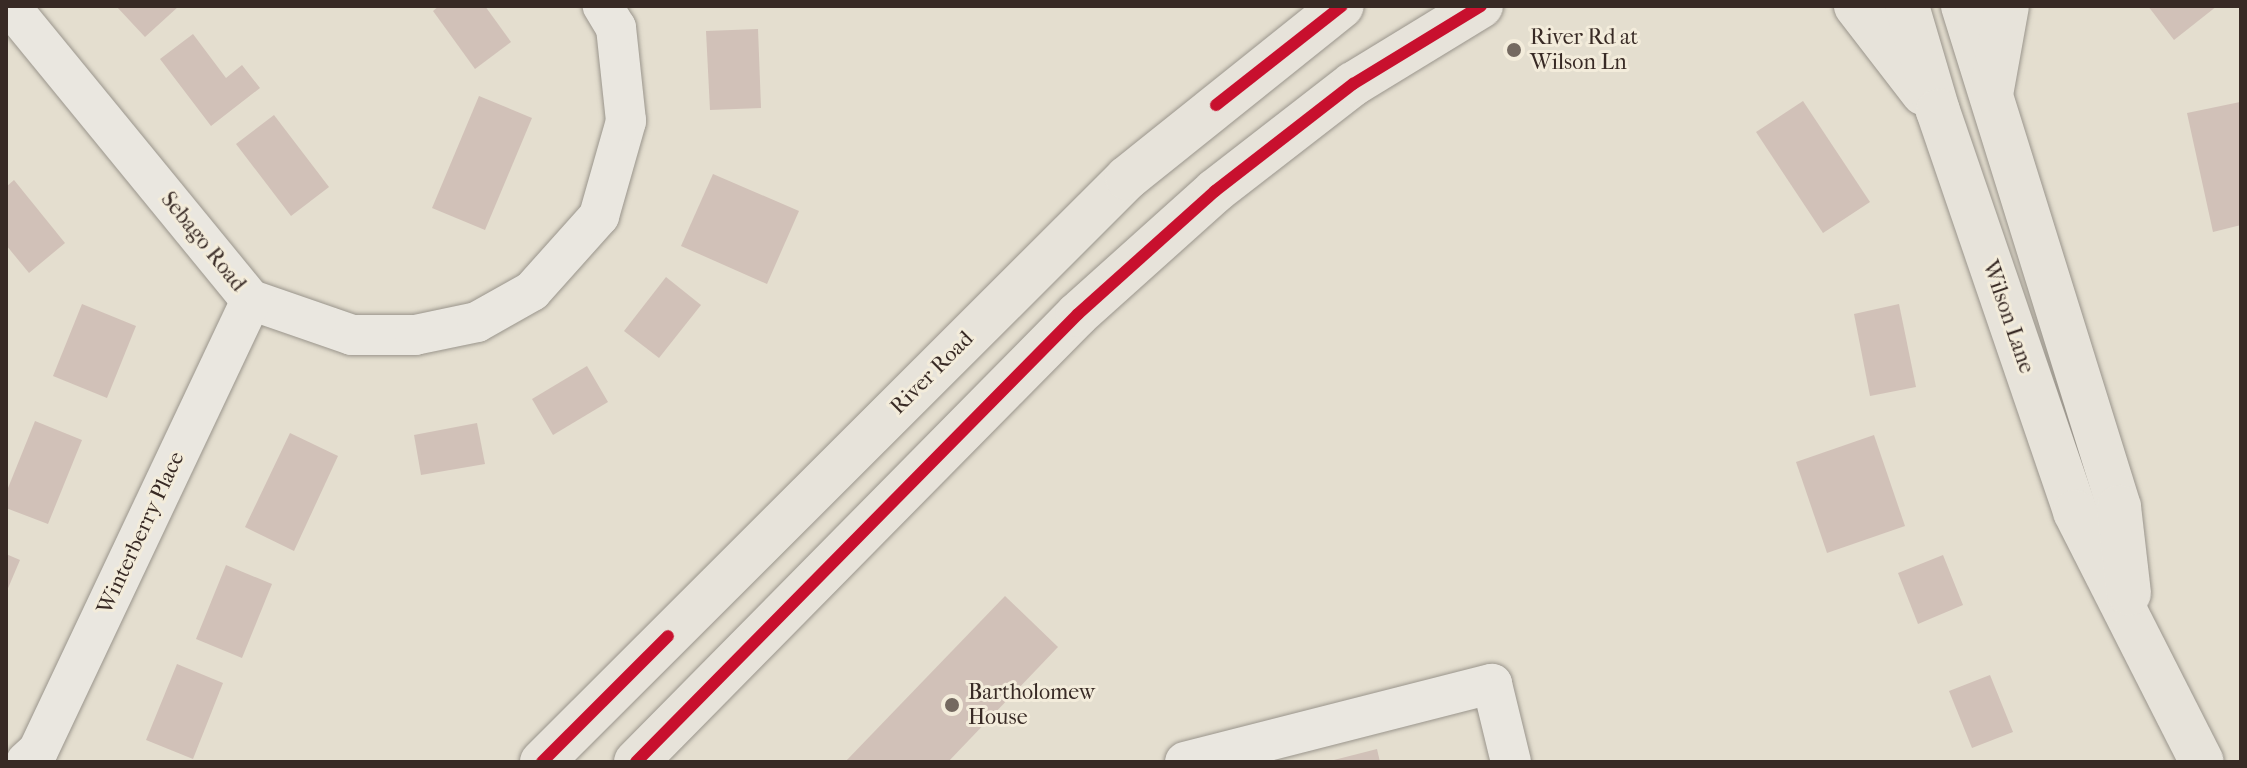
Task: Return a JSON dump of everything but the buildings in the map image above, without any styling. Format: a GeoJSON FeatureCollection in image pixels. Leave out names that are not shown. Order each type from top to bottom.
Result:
{"type":"FeatureCollection","features":[{"type":"Feature","properties":{"kind":"main road","name":"River Road"},"geometry":{"type":"LineString","coordinates":[[542,762],[1127,178],[1342,6]]}},
{"type":"Feature","properties":{"kind":"main road"},"geometry":{"type":"LineString","coordinates":[[636,762],[1078,314],[1215,191],[1353,84],[1481,6]]}},
{"type":"Feature","properties":{"kind":"main road"},"geometry":{"type":"LineString","coordinates":[[1856,6],[1938,111]]}},
{"type":"Feature","properties":{"kind":"main road","name":"Wilson Lane"},"geometry":{"type":"LineString","coordinates":[[1907,6],[1938,111],[2075,512],[2202,762]]}},
{"type":"Feature","properties":{"kind":"main road","name":"Wilson Lane"},"geometry":{"type":"LineString","coordinates":[[1963,6],[2119,507],[2132,619]]}},
{"type":"Feature","properties":{"kind":"main road"},"geometry":{"type":"LineString","coordinates":[[1990,100],[2007,6]]}},
{"type":"Feature","properties":{"kind":"street","name":"Sebago Road"},"geometry":{"type":"LineString","coordinates":[[10,6],[251,300],[352,335],[415,335],[477,322],[532,291],[599,216],[626,121],[616,28],[603,6]]}},
{"type":"Feature","properties":{"kind":"street","name":"Winterberry Place"},"geometry":{"type":"LineString","coordinates":[[26,762],[38,751],[251,300]]}},
{"type":"Feature","properties":{"kind":"street"},"geometry":{"type":"LineString","coordinates":[[1185,762],[1206,752],[1492,684],[1511,762]]}},
{"type":"Feature","properties":{"kind":"transit line"},"geometry":{"type":"LineString","coordinates":[[1216,105],[1342,6]]}},
{"type":"Feature","properties":{"kind":"transit line"},"geometry":{"type":"LineString","coordinates":[[636,762],[1078,314],[1215,191],[1353,84],[1481,6]]}},
{"type":"Feature","properties":{"kind":"transit line"},"geometry":{"type":"LineString","coordinates":[[542,762],[668,636]]}},
{"type":"Feature","properties":{"kind":"place","name":"River Rd at Wilson Ln"},"geometry":{"type":"Point","coordinates":[1514,50]}},
{"type":"Feature","properties":{"kind":"place","name":"Bartholomew House"},"geometry":{"type":"Point","coordinates":[952,705]}}]}
